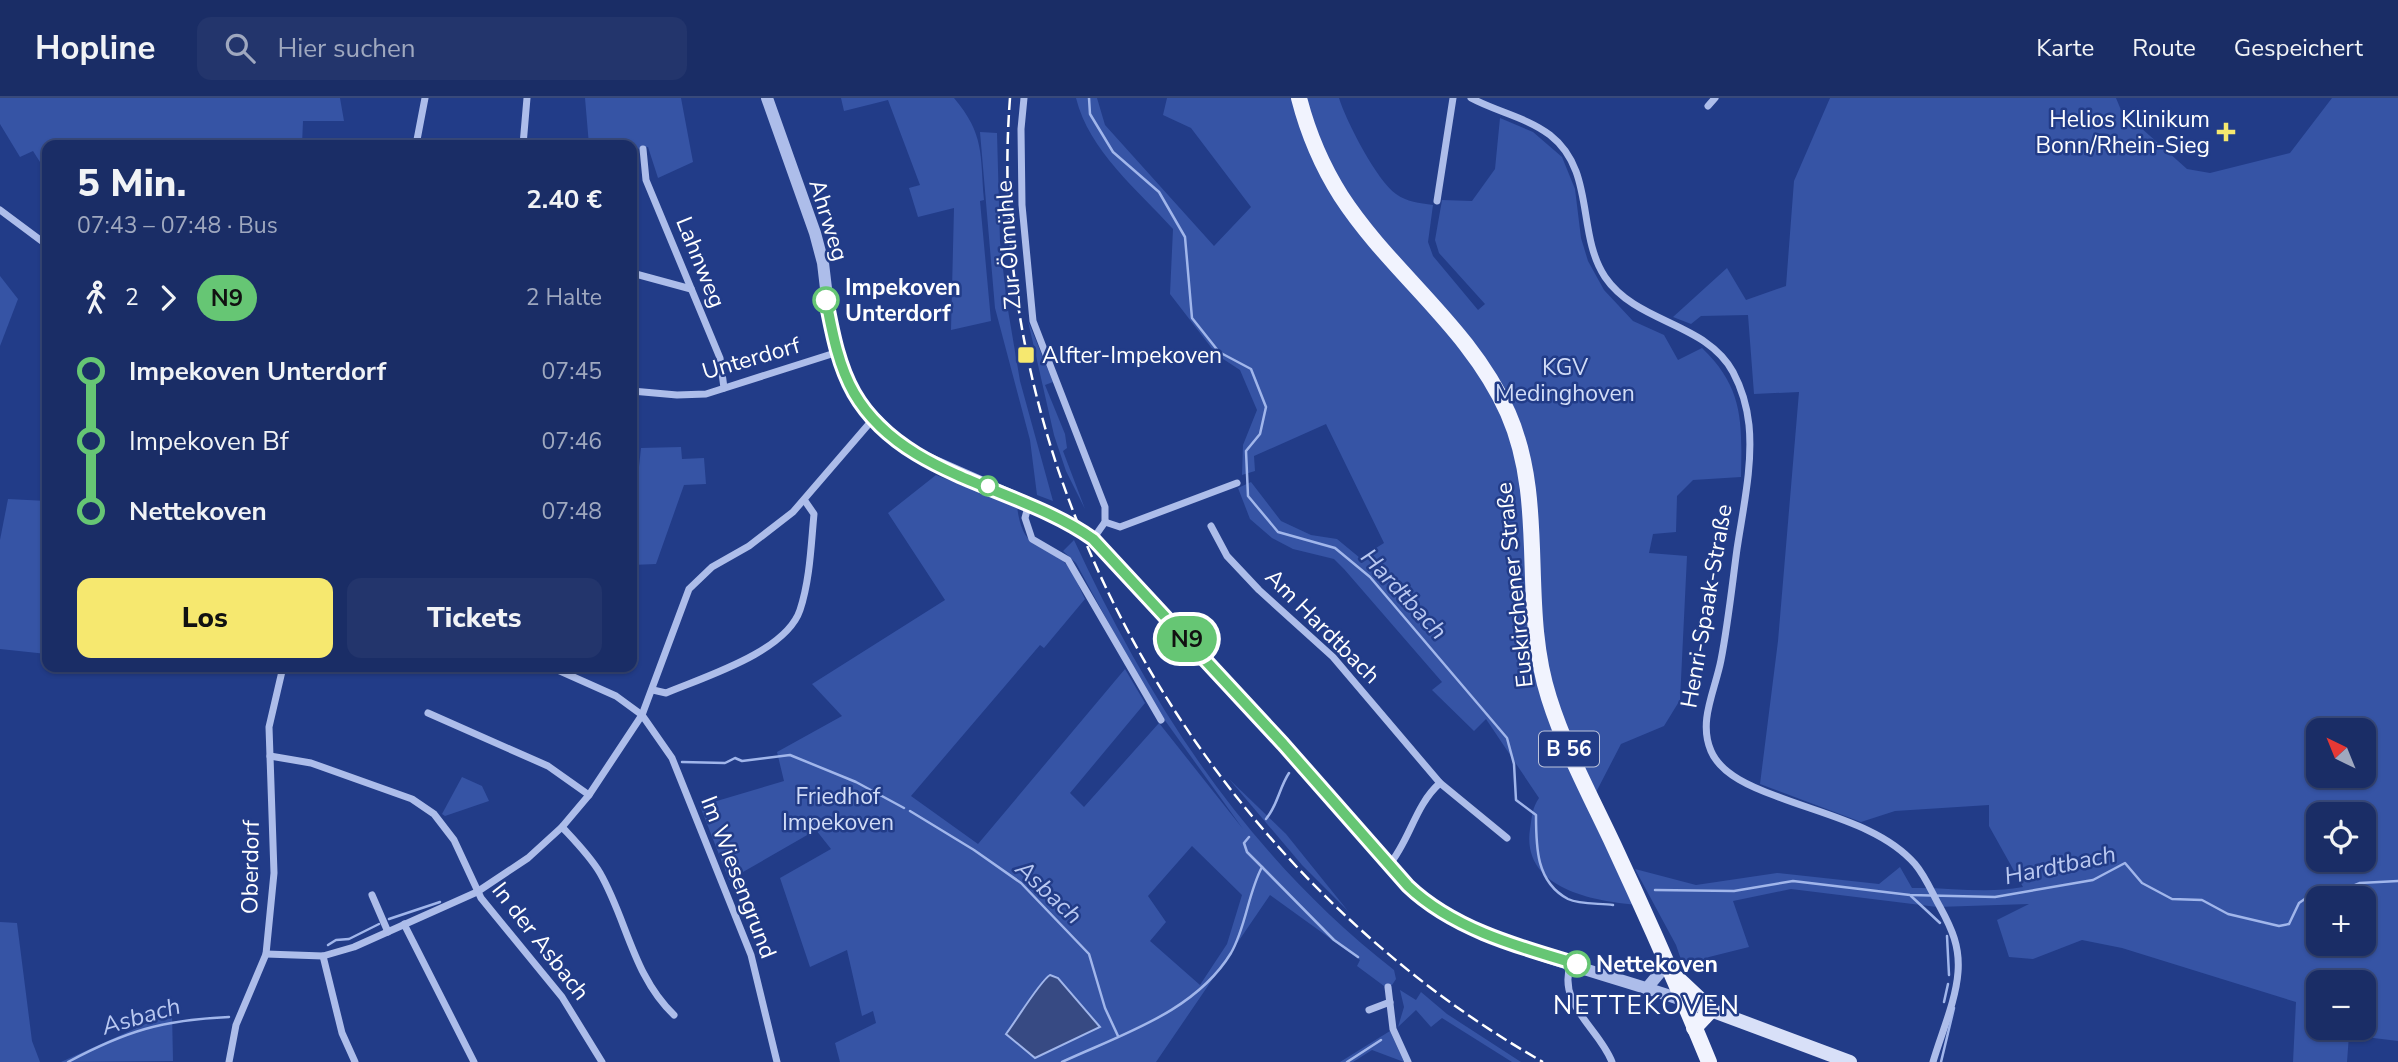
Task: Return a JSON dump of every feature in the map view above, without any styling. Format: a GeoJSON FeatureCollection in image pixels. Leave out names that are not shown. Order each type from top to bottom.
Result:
{"type":"FeatureCollection","features":[{"type":"Feature","properties":{"kind":"main road","name":"Euskirchener Straße"},"geometry":{"type":"LineString","coordinates":[[1300,98],[1314,146],[1341,196],[1467,344],[1491,379],[1508,414],[1522,454],[1531,499],[1538,627],[1548,697],[1709,1062]]}},
{"type":"Feature","properties":{"kind":"main road"},"geometry":{"type":"LineString","coordinates":[[1668,967],[1711,1010]]}},
{"type":"Feature","properties":{"kind":"main road"},"geometry":{"type":"LineString","coordinates":[[1682,1000],[1850,1062]]}},
{"type":"Feature","properties":{"kind":"main road"},"geometry":{"type":"LineString","coordinates":[[1694,1028],[1711,1010]]}},
{"type":"Feature","properties":{"kind":"street"},"geometry":{"type":"LineString","coordinates":[[417,140],[425,98]]}},
{"type":"Feature","properties":{"kind":"street"},"geometry":{"type":"LineString","coordinates":[[523,140],[527,98]]}},
{"type":"Feature","properties":{"kind":"street","name":"Ahrweg"},"geometry":{"type":"LineString","coordinates":[[767,98],[803,205],[813,223],[838,352],[852,390],[874,418],[917,454],[955,473],[1029,503],[1093,539],[1283,744],[1417,895],[1445,914],[1503,940],[1682,1000]]}},
{"type":"Feature","properties":{"kind":"street","name":"Zur Ölmühle"},"geometry":{"type":"LineString","coordinates":[[1024,98],[1021,129],[1022,205],[1033,321],[1101,492],[1105,522]]}},
{"type":"Feature","properties":{"kind":"street"},"geometry":{"type":"LineString","coordinates":[[1437,201],[1453,98]]}},
{"type":"Feature","properties":{"kind":"street","name":"Henri-Spaak-Straße"},"geometry":{"type":"LineString","coordinates":[[1471,98],[1530,122],[1552,137],[1576,169],[1583,186],[1594,254],[1603,275],[1617,293],[1637,309],[1704,341],[1725,360],[1746,403],[1749,429],[1747,476],[1721,660],[1705,723],[1710,748],[1714,757],[1750,786],[1891,843],[1915,864],[1956,939],[1958,974],[1933,1062]]}},
{"type":"Feature","properties":{"kind":"street"},"geometry":{"type":"LineString","coordinates":[[1708,106],[1715,98]]}},
{"type":"Feature","properties":{"kind":"street","name":"Lahnweg"},"geometry":{"type":"LineString","coordinates":[[643,149],[646,180],[720,358],[724,388]]}},
{"type":"Feature","properties":{"kind":"street"},"geometry":{"type":"LineString","coordinates":[[0,210],[42,241]]}},
{"type":"Feature","properties":{"kind":"street"},"geometry":{"type":"LineString","coordinates":[[637,274],[691,289]]}},
{"type":"Feature","properties":{"kind":"street","name":"Unterdorf"},"geometry":{"type":"LineString","coordinates":[[637,391],[706,394],[838,352]]}},
{"type":"Feature","properties":{"kind":"street"},"geometry":{"type":"LineString","coordinates":[[1725,360],[1734,357]]}},
{"type":"Feature","properties":{"kind":"street"},"geometry":{"type":"LineString","coordinates":[[266,954],[323,956],[354,947],[477,892],[528,858],[562,827],[589,795],[642,715],[689,589],[712,567],[749,546],[804,501],[874,418]]}},
{"type":"Feature","properties":{"kind":"street"},"geometry":{"type":"LineString","coordinates":[[1093,539],[1105,522],[1120,527],[1237,482]]}},
{"type":"Feature","properties":{"kind":"street"},"geometry":{"type":"LineString","coordinates":[[653,690],[666,693],[750,657],[789,627],[799,612],[805,589],[814,514],[804,501]]}},
{"type":"Feature","properties":{"kind":"street"},"geometry":{"type":"LineString","coordinates":[[1029,503],[1025,518],[1032,539],[1068,560],[1161,720]]}},
{"type":"Feature","properties":{"kind":"street","name":"Am Hardtbach"},"geometry":{"type":"LineString","coordinates":[[1211,526],[1227,555],[1259,590],[1333,657],[1440,783],[1507,838]]}},
{"type":"Feature","properties":{"kind":"street","name":"Oberdorf"},"geometry":{"type":"LineString","coordinates":[[229,1062],[236,1026],[266,954],[274,873],[269,727],[282,672]]}},
{"type":"Feature","properties":{"kind":"street","name":"Im Wiesengrund"},"geometry":{"type":"LineString","coordinates":[[562,672],[616,696],[642,715],[672,758],[751,955],[777,1062]]}},
{"type":"Feature","properties":{"kind":"street"},"geometry":{"type":"LineString","coordinates":[[428,713],[548,766],[589,795]]}},
{"type":"Feature","properties":{"kind":"street","name":"In der Asbach"},"geometry":{"type":"LineString","coordinates":[[270,756],[311,762],[412,799],[440,820],[454,839],[477,892],[562,998],[602,1062]]}},
{"type":"Feature","properties":{"kind":"street"},"geometry":{"type":"LineString","coordinates":[[1389,865],[1402,850],[1423,803],[1440,783]]}},
{"type":"Feature","properties":{"kind":"street"},"geometry":{"type":"LineString","coordinates":[[562,827],[600,873],[643,974],[659,1001],[674,1015]]}},
{"type":"Feature","properties":{"kind":"street"},"geometry":{"type":"LineString","coordinates":[[372,895],[388,932]]}},
{"type":"Feature","properties":{"kind":"street"},"geometry":{"type":"LineString","coordinates":[[404,925],[474,1062]]}},
{"type":"Feature","properties":{"kind":"street"},"geometry":{"type":"LineString","coordinates":[[323,956],[342,1033],[355,1062]]}},
{"type":"Feature","properties":{"kind":"street"},"geometry":{"type":"LineString","coordinates":[[1571,963],[1566,975],[1574,1007],[1605,1044],[1612,1062]]}},
{"type":"Feature","properties":{"kind":"street"},"geometry":{"type":"LineString","coordinates":[[1647,988],[1668,967]]}},
{"type":"Feature","properties":{"kind":"street"},"geometry":{"type":"LineString","coordinates":[[1388,987],[1396,1041],[1408,1062]]}},
{"type":"Feature","properties":{"kind":"street"},"geometry":{"type":"LineString","coordinates":[[1369,1010],[1390,1002]]}},
{"type":"Feature","properties":{"kind":"green space"},"geometry":{"type":"Polygon","coordinates":[[[0,98],[340,98],[344,121],[303,121],[302,140],[42,140],[42,165],[33,151],[20,157],[0,124],[0,98]]]}},
{"type":"Feature","properties":{"kind":"green space"},"geometry":{"type":"Polygon","coordinates":[[[585,98],[681,98],[693,162],[658,178],[648,147],[637,149],[637,140],[589,140],[585,98]]]}},
{"type":"Feature","properties":{"kind":"green space"},"geometry":{"type":"Polygon","coordinates":[[[841,98],[954,98],[964,111],[976,134],[981,157],[984,200],[980,201],[991,321],[951,330],[954,208],[918,217],[909,188],[920,185],[888,100],[844,111],[841,98]]]}},
{"type":"Feature","properties":{"kind":"green space","name":"KGV Medinghoven"},"geometry":{"type":"Polygon","coordinates":[[[1076,98],[1097,98],[1105,125],[1214,246],[1251,207],[1191,128],[1163,115],[1167,98],[1339,98],[1363,150],[1388,187],[1404,199],[1433,205],[1428,242],[1433,256],[1478,310],[1485,304],[1439,253],[1435,240],[1442,200],[1472,201],[1495,169],[1500,118],[1533,132],[1562,157],[1575,189],[1581,238],[1588,261],[1604,290],[1633,321],[1664,335],[1678,360],[1702,348],[1726,377],[1738,407],[1741,477],[1693,480],[1677,496],[1676,532],[1653,534],[1649,553],[1687,556],[1680,700],[1664,726],[1621,744],[1592,800],[1641,905],[1583,895],[1549,879],[1537,866],[1530,849],[1532,817],[1539,798],[1486,719],[1474,731],[1432,690],[1442,682],[1334,559],[1293,549],[1272,538],[1250,519],[1238,488],[1251,482],[1281,521],[1311,535],[1337,539],[1360,558],[1384,543],[1326,424],[1254,456],[1255,471],[1242,475],[1243,445],[1257,410],[1240,370],[1217,355],[1170,294],[1173,229],[1103,152],[1082,117],[1076,98]]]}},
{"type":"Feature","properties":{"kind":"green space"},"geometry":{"type":"Polygon","coordinates":[[[1830,98],[2116,98],[2121,110],[2187,169],[2210,173],[2290,153],[2332,98],[2398,98],[2398,1041],[2376,1038],[2376,970],[2306,970],[2306,1040],[2349,1040],[2347,1062],[2293,1062],[2296,1002],[2122,948],[2082,940],[2033,959],[2009,957],[1997,920],[2029,904],[1937,907],[1791,889],[1733,901],[1749,947],[1709,957],[1686,974],[1676,945],[1635,869],[1696,885],[1777,873],[1879,884],[1900,867],[1912,888],[1981,890],[2023,887],[1989,826],[1989,805],[1895,811],[1861,822],[1760,784],[1778,641],[1799,392],[1754,394],[1748,315],[1701,316],[1691,324],[1673,317],[1727,268],[1746,300],[1786,286],[1794,181],[1830,98]]]}},
{"type":"Feature","properties":{"kind":"green space"},"geometry":{"type":"Polygon","coordinates":[[[980,132],[997,133],[1000,242],[1007,304],[1020,381],[1053,501],[1037,495],[1030,440],[995,308],[980,132]]]}},
{"type":"Feature","properties":{"kind":"green space"},"geometry":{"type":"Polygon","coordinates":[[[0,276],[18,299],[0,346],[0,276]]]}},
{"type":"Feature","properties":{"kind":"green space"},"geometry":{"type":"Polygon","coordinates":[[[1028,321],[1053,382],[1045,385],[1065,434],[1067,448],[1063,451],[1085,509],[1066,471],[1054,435],[1028,321]]]}},
{"type":"Feature","properties":{"kind":"green space"},"geometry":{"type":"Polygon","coordinates":[[[681,447],[682,459],[704,458],[706,484],[684,485],[656,564],[637,565],[637,485],[641,448],[681,447]]]}},
{"type":"Feature","properties":{"kind":"green space","name":"Friedhof Impekoven"},"geometry":{"type":"Polygon","coordinates":[[[936,475],[1017,507],[1027,537],[1067,564],[1085,599],[1044,648],[1040,645],[911,796],[978,844],[1125,669],[1145,703],[1070,793],[1084,807],[1159,723],[1243,829],[1151,701],[1076,563],[1063,551],[1074,540],[1136,661],[1170,719],[1208,775],[1248,827],[1293,878],[1341,925],[1394,970],[1396,979],[1392,985],[1384,986],[1357,966],[1360,960],[1270,895],[1156,1062],[840,1062],[835,1043],[876,1023],[873,1011],[862,1016],[847,950],[810,967],[780,878],[831,849],[816,830],[729,880],[700,806],[784,781],[777,752],[842,716],[812,684],[945,600],[888,513],[936,475]],[[1192,846],[1148,896],[1166,922],[1150,941],[1200,985],[1227,944],[1242,895],[1192,846]],[[1043,980],[1029,1005],[1006,1033],[1035,1057],[1043,980]]]}},
{"type":"Feature","properties":{"kind":"green space"},"geometry":{"type":"Polygon","coordinates":[[[8,499],[42,501],[42,653],[0,649],[0,540],[8,499]]]}},
{"type":"Feature","properties":{"kind":"green space"},"geometry":{"type":"Polygon","coordinates":[[[462,777],[482,786],[489,801],[445,816],[442,814],[462,777]]]}},
{"type":"Feature","properties":{"kind":"green space"},"geometry":{"type":"Polygon","coordinates":[[[1229,779],[1286,834],[1348,911],[1302,865],[1229,779]]]}},
{"type":"Feature","properties":{"kind":"green space"},"geometry":{"type":"Polygon","coordinates":[[[0,922],[17,923],[32,1041],[40,1062],[0,1062],[0,922]]]}},
{"type":"Feature","properties":{"kind":"green space"},"geometry":{"type":"Polygon","coordinates":[[[1400,990],[1416,1000],[1421,992],[1447,1014],[1521,1062],[1512,1062],[1442,1018],[1431,1027],[1416,1010],[1398,1027],[1404,1007],[1400,990]]]}},
{"type":"Feature","properties":{"kind":"green space"},"geometry":{"type":"Polygon","coordinates":[[[172,1012],[173,1061],[61,1062],[172,1012]]]}},
{"type":"Feature","properties":{"kind":"green space"},"geometry":{"type":"Polygon","coordinates":[[[1390,1031],[1404,1062],[1372,1050],[1353,1062],[1340,1062],[1390,1031]]]}},
{"type":"Feature","properties":{"kind":"shaded area"},"geometry":{"type":"Polygon","coordinates":[[[1050,975],[1058,978],[1100,1027],[1035,1058],[1006,1034],[1050,975]]]}},
{"type":"Feature","properties":{"kind":"waterway","name":"Hardtbach"},"geometry":{"type":"LineString","coordinates":[[1089,98],[1090,114],[1113,152],[1159,192],[1185,237],[1192,318],[1219,352],[1251,369],[1266,407],[1260,434],[1246,451],[1248,496],[1278,532],[1335,548],[1370,577],[1507,738],[1514,764],[1516,800],[1536,815],[1540,863],[1550,883],[1557,892],[1573,901],[1613,905]]}},
{"type":"Feature","properties":{"kind":"waterway","name":"Asbach"},"geometry":{"type":"LineString","coordinates":[[682,762],[725,763],[735,758],[742,761],[790,755],[856,782],[904,808]]}},
{"type":"Feature","properties":{"kind":"waterway"},"geometry":{"type":"LineString","coordinates":[[1266,819],[1289,773]]}},
{"type":"Feature","properties":{"kind":"waterway","name":"Asbach"},"geometry":{"type":"LineString","coordinates":[[910,811],[974,850],[1021,883],[1089,954],[1105,1008],[1118,1036]]}},
{"type":"Feature","properties":{"kind":"waterway"},"geometry":{"type":"LineString","coordinates":[[1062,1062],[1156,1019],[1198,991],[1216,973],[1236,943],[1262,867],[1247,852],[1244,843],[1249,837]]}},
{"type":"Feature","properties":{"kind":"waterway","name":"Hardtbach"},"geometry":{"type":"LineString","coordinates":[[1655,890],[1734,891],[1793,881],[1910,895],[1995,897],[2093,880],[2125,863],[2142,883],[2172,899],[2202,900],[2228,914],[2279,926],[2289,924],[2299,903],[2312,894],[2336,893],[2360,883],[2398,881]]}},
{"type":"Feature","properties":{"kind":"waterway"},"geometry":{"type":"LineString","coordinates":[[1262,867],[1334,940],[1358,957]]}},
{"type":"Feature","properties":{"kind":"waterway"},"geometry":{"type":"LineString","coordinates":[[1911,896],[1940,923]]}},
{"type":"Feature","properties":{"kind":"waterway","name":"Asbach"},"geometry":{"type":"LineString","coordinates":[[389,919],[440,902]]}},
{"type":"Feature","properties":{"kind":"waterway","name":"Asbach"},"geometry":{"type":"LineString","coordinates":[[328,945],[336,940],[349,939],[379,924]]}},
{"type":"Feature","properties":{"kind":"waterway"},"geometry":{"type":"LineString","coordinates":[[1947,936],[1949,975]]}},
{"type":"Feature","properties":{"kind":"waterway"},"geometry":{"type":"LineString","coordinates":[[1944,1002],[1948,984]]}},
{"type":"Feature","properties":{"kind":"waterway"},"geometry":{"type":"LineString","coordinates":[[1941,1062],[1954,1008]]}},
{"type":"Feature","properties":{"kind":"waterway","name":"Asbach"},"geometry":{"type":"LineString","coordinates":[[68,1062],[108,1042],[145,1029],[184,1021],[229,1017]]}},
{"type":"Feature","properties":{"kind":"waterway"},"geometry":{"type":"LineString","coordinates":[[1347,1062],[1381,1040]]}},
{"type":"Feature","properties":{"kind":"railway"},"geometry":{"type":"LineString","coordinates":[[1010,98],[1011,242],[1034,385],[1078,523],[1140,654],[1220,776],[1315,886],[1423,982],[1543,1062]]}},
{"type":"Feature","properties":{"kind":"bus line","name":"N9"},"geometry":{"type":"LineString","coordinates":[[826,300],[831,331],[852,390],[861,404],[896,439],[917,454],[955,473],[1055,515],[1093,539],[1111,555],[1283,744],[1408,886],[1428,903],[1445,914],[1503,940],[1577,964]]}},
{"type":"Feature","properties":{"kind":"place","name":"Helios Klinikum Bonn/Rhein-Sieg"},"geometry":{"type":"Point","coordinates":[2226,132]}},
{"type":"Feature","properties":{"kind":"place","name":"Impekoven Unterdorf"},"geometry":{"type":"Point","coordinates":[826,300]}},
{"type":"Feature","properties":{"kind":"place","name":"Alfter-Impekoven"},"geometry":{"type":"Point","coordinates":[1026,355]}},
{"type":"Feature","properties":{"kind":"place","name":"Nettekoven"},"geometry":{"type":"Point","coordinates":[1577,964]}},
{"type":"Feature","properties":{"kind":"district","name":"NETTEKOVEN"},"geometry":{"type":"Point","coordinates":[1647,1005]}}]}
